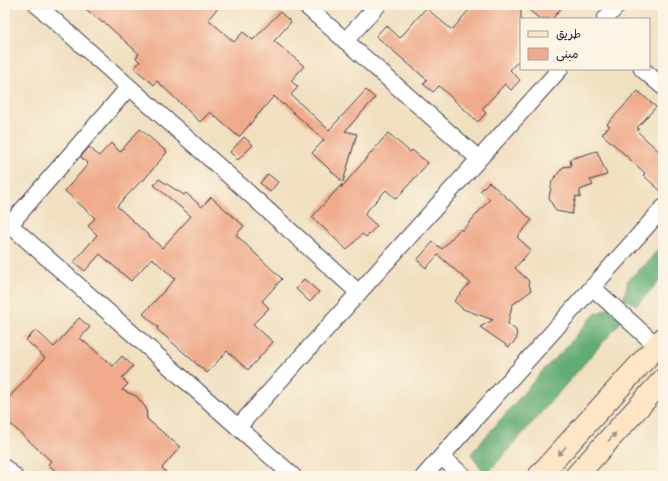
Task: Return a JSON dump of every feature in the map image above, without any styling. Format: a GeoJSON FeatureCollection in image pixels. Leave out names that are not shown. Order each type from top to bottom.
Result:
{"type":"FeatureCollection","features":[{"type":"Feature","properties":{"kind":"main road"},"geometry":{"type":"LineString","coordinates":[[540,476],[660,343]]}},
{"type":"Feature","properties":{"kind":"main road"},"geometry":{"type":"LineString","coordinates":[[596,454],[591,453],[587,444],[617,403],[629,376]]}},
{"type":"Feature","properties":{"kind":"main road"},"geometry":{"type":"LineString","coordinates":[[576,476],[663,380]]}},
{"type":"Feature","properties":{"kind":"street"},"geometry":{"type":"LineString","coordinates":[[37,5],[359,293]]}},
{"type":"Feature","properties":{"kind":"street"},"geometry":{"type":"LineString","coordinates":[[305,5],[479,159]]}},
{"type":"Feature","properties":{"kind":"street"},"geometry":{"type":"LineString","coordinates":[[345,41],[378,5]]}},
{"type":"Feature","properties":{"kind":"street"},"geometry":{"type":"LineString","coordinates":[[606,18],[618,5]]}},
{"type":"Feature","properties":{"kind":"street"},"geometry":{"type":"LineString","coordinates":[[238,428],[559,70]]}},
{"type":"Feature","properties":{"kind":"street"},"geometry":{"type":"LineString","coordinates":[[643,70],[663,87]]}},
{"type":"Feature","properties":{"kind":"street"},"geometry":{"type":"LineString","coordinates":[[129,88],[8,227],[293,476]]}},
{"type":"Feature","properties":{"kind":"street"},"geometry":{"type":"LineString","coordinates":[[424,476],[663,208]]}},
{"type":"Feature","properties":{"kind":"street"},"geometry":{"type":"LineString","coordinates":[[592,287],[660,343]]}},
{"type":"Feature","properties":{"kind":"street"},"geometry":{"type":"LineString","coordinates":[[441,457],[464,476]]}},
{"type":"Feature","properties":{"kind":"street"},"geometry":{"type":"LineString","coordinates":[[5,468],[14,476]]}},
{"type":"Feature","properties":{"kind":"green space"},"geometry":{"type":"Polygon","coordinates":[[[663,243],[663,277],[637,305],[624,299],[628,280],[646,264],[663,243]]]}},
{"type":"Feature","properties":{"kind":"green space"},"geometry":{"type":"Polygon","coordinates":[[[608,308],[627,315],[486,475],[471,454],[546,367],[563,351],[594,315],[608,308]]]}},
{"type":"Feature","properties":{"kind":"building"},"geometry":{"type":"Polygon","coordinates":[[[81,5],[221,5],[208,19],[234,42],[243,32],[253,40],[280,12],[291,22],[274,41],[304,66],[291,81],[298,87],[291,95],[329,130],[366,90],[375,98],[345,131],[357,134],[343,182],[312,153],[324,140],[274,96],[239,137],[210,112],[200,122],[157,81],[154,85],[134,68],[140,62],[136,58],[139,54],[104,22],[103,23],[81,5]]]}},
{"type":"Feature","properties":{"kind":"building"},"geometry":{"type":"Polygon","coordinates":[[[473,5],[521,5],[520,59],[510,70],[520,80],[511,90],[505,84],[482,109],[486,113],[478,122],[439,86],[433,92],[423,84],[427,80],[376,36],[386,25],[400,38],[426,8],[452,30],[473,5]]]}},
{"type":"Feature","properties":{"kind":"building"},"geometry":{"type":"Polygon","coordinates":[[[523,5],[564,5],[553,18],[539,18],[523,5]]]}},
{"type":"Feature","properties":{"kind":"building"},"geometry":{"type":"Polygon","coordinates":[[[638,91],[656,107],[637,128],[639,129],[637,131],[663,155],[663,193],[643,175],[645,173],[602,134],[610,126],[607,124],[638,91]]]}},
{"type":"Feature","properties":{"kind":"building"},"geometry":{"type":"Polygon","coordinates":[[[140,129],[167,152],[143,181],[142,180],[117,206],[162,248],[191,216],[154,185],[159,179],[184,195],[186,193],[202,207],[211,197],[244,226],[236,235],[282,279],[262,301],[269,308],[253,324],[273,342],[248,370],[227,351],[207,373],[157,329],[158,327],[143,314],[175,279],[152,258],[131,281],[100,254],[85,271],[74,262],[97,235],[88,226],[95,218],[65,191],[88,164],[81,157],[89,147],[99,156],[111,143],[120,152],[140,129]]]}},
{"type":"Feature","properties":{"kind":"building"},"geometry":{"type":"Polygon","coordinates":[[[388,133],[410,152],[412,150],[428,163],[396,199],[386,190],[364,214],[377,226],[366,237],[362,234],[347,250],[312,217],[342,184],[341,188],[388,133]]]}},
{"type":"Feature","properties":{"kind":"building"},"geometry":{"type":"Polygon","coordinates":[[[244,137],[253,145],[238,160],[230,152],[244,137]]]}},
{"type":"Feature","properties":{"kind":"building"},"geometry":{"type":"Polygon","coordinates":[[[597,151],[607,175],[590,180],[593,185],[580,190],[580,198],[576,196],[572,214],[556,211],[549,198],[552,181],[563,167],[571,166],[570,159],[597,151]]]}},
{"type":"Feature","properties":{"kind":"building"},"geometry":{"type":"Polygon","coordinates":[[[268,174],[278,182],[270,192],[260,183],[268,174]]]}},
{"type":"Feature","properties":{"kind":"building"},"geometry":{"type":"Polygon","coordinates":[[[489,182],[532,220],[517,237],[531,250],[515,268],[528,280],[531,291],[512,305],[508,324],[516,330],[517,339],[509,347],[480,327],[493,320],[463,309],[454,301],[470,283],[438,255],[426,268],[417,260],[433,242],[442,249],[460,229],[462,231],[490,199],[480,191],[489,182]]]}},
{"type":"Feature","properties":{"kind":"building"},"geometry":{"type":"Polygon","coordinates":[[[304,279],[319,292],[310,302],[296,289],[304,279]]]}},
{"type":"Feature","properties":{"kind":"building"},"geometry":{"type":"Polygon","coordinates":[[[79,318],[90,327],[80,338],[113,366],[122,356],[133,366],[122,378],[128,384],[122,390],[136,396],[146,408],[147,419],[180,447],[162,468],[170,476],[61,476],[48,464],[51,461],[5,419],[5,402],[45,358],[26,340],[36,330],[54,347],[79,318]]]}}]}
